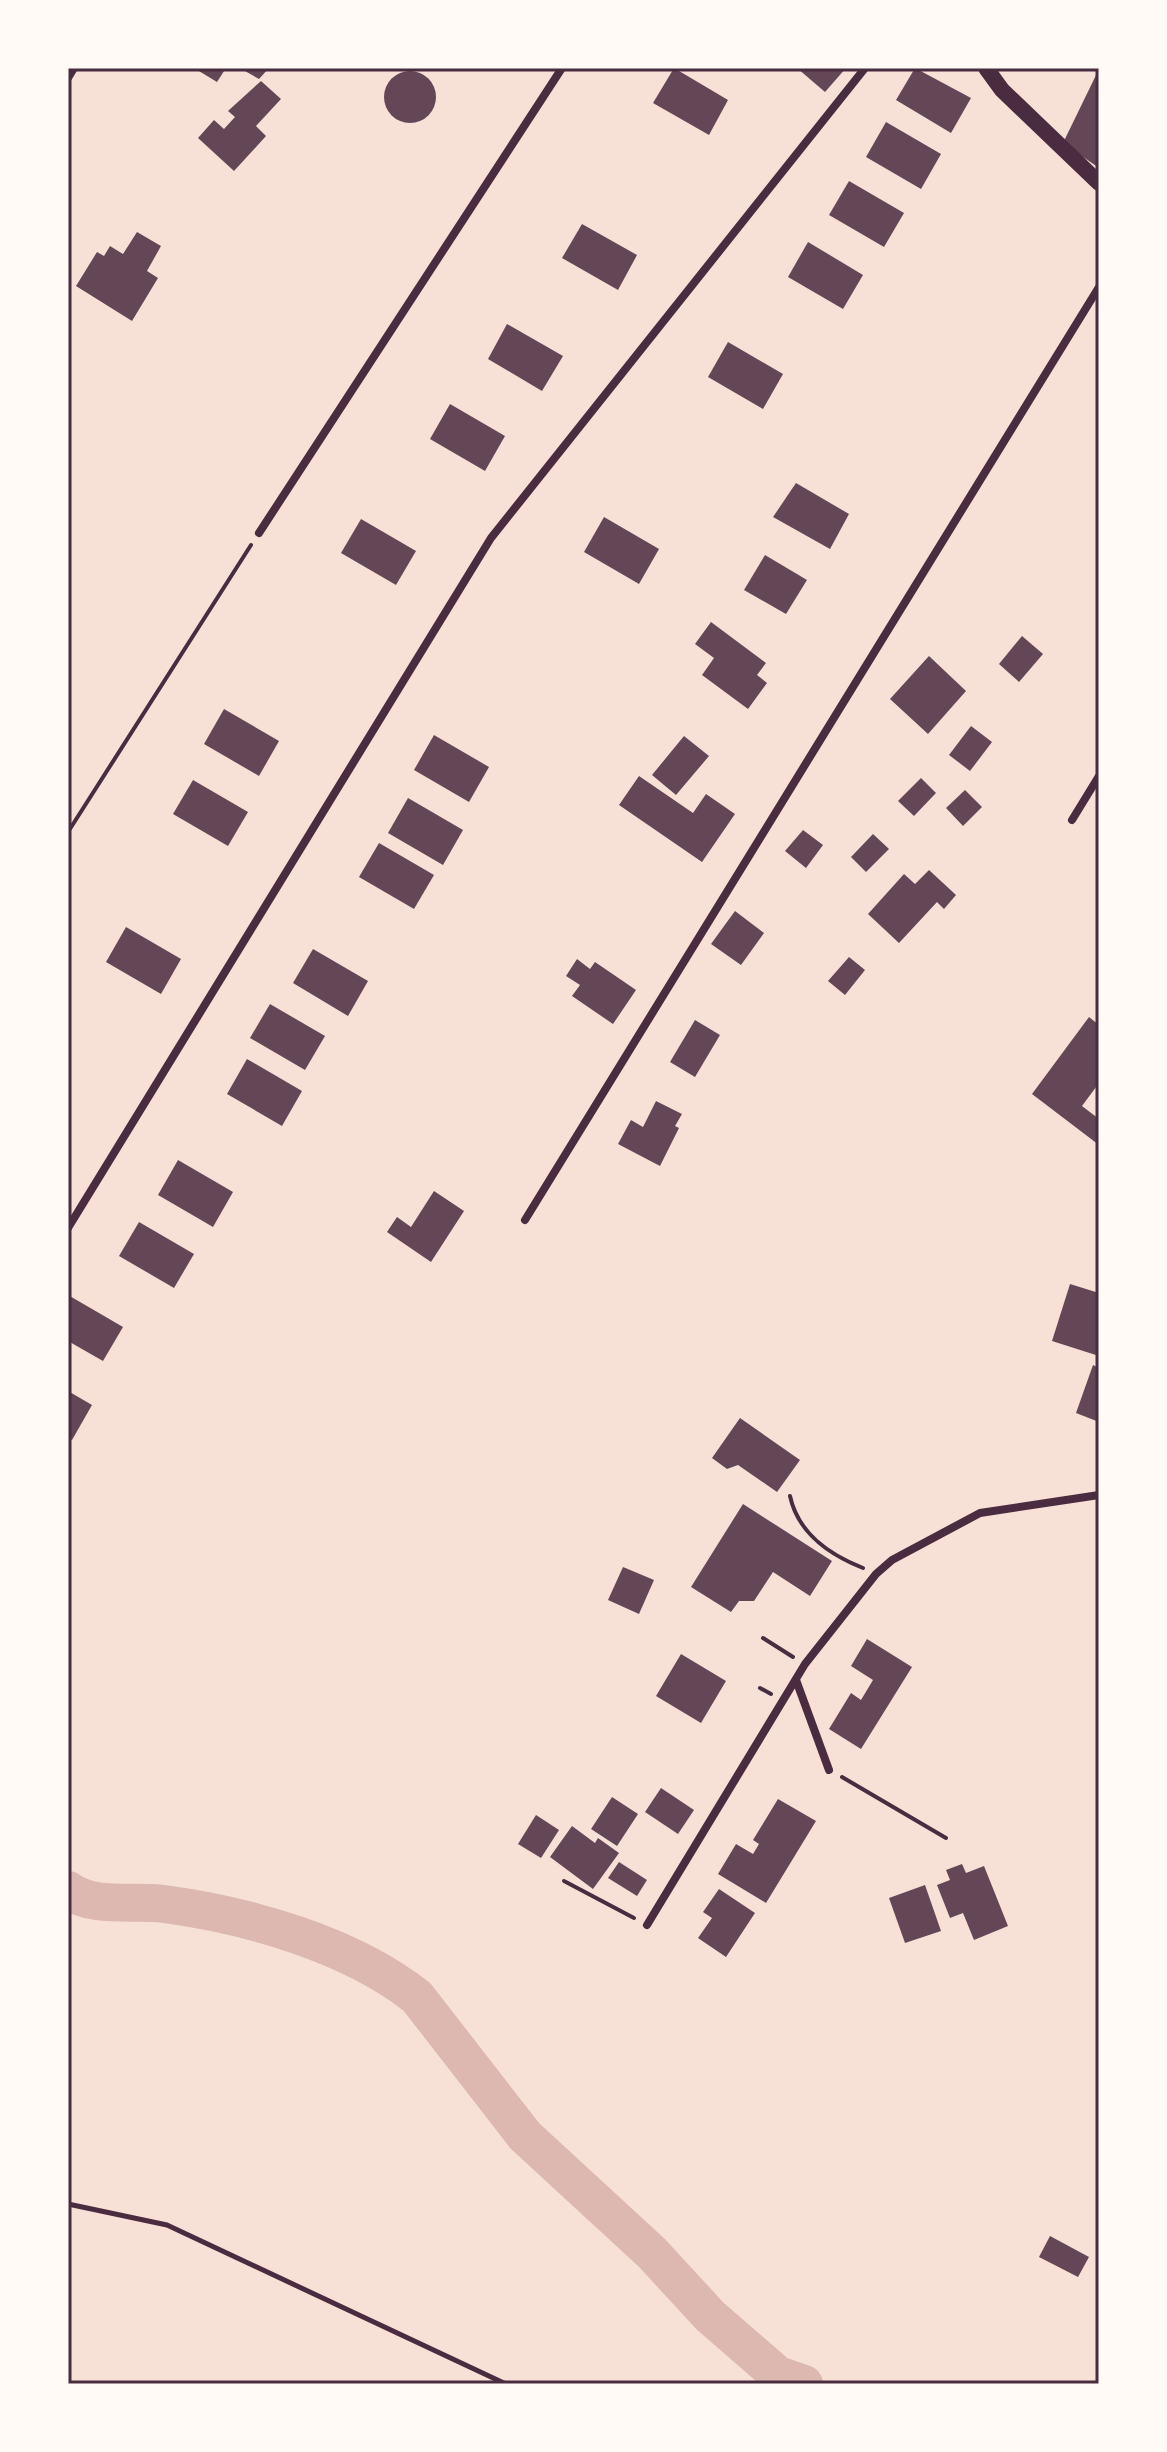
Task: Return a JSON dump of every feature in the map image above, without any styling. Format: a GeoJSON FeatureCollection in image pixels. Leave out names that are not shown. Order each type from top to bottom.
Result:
{"type":"FeatureCollection","features":[{"type":"Feature","properties":{"kind":"main road"},"geometry":{"type":"LineString","coordinates":[[986,68],[1002,90],[1099,183]]}},
{"type":"Feature","properties":{"kind":"street"},"geometry":{"type":"LineString","coordinates":[[68,78],[74,68]]}},
{"type":"Feature","properties":{"kind":"street"},"geometry":{"type":"LineString","coordinates":[[259,533],[562,68]]}},
{"type":"Feature","properties":{"kind":"street"},"geometry":{"type":"LineString","coordinates":[[68,1228],[491,538],[865,68]]}},
{"type":"Feature","properties":{"kind":"street"},"geometry":{"type":"LineString","coordinates":[[525,1220],[1099,287]]}},
{"type":"Feature","properties":{"kind":"street"},"geometry":{"type":"LineString","coordinates":[[1072,820],[1099,776]]}},
{"type":"Feature","properties":{"kind":"street"},"geometry":{"type":"LineString","coordinates":[[647,1925],[805,1664],[876,1574],[892,1560],[980,1513],[1099,1495]]}},
{"type":"Feature","properties":{"kind":"street"},"geometry":{"type":"LineString","coordinates":[[796,1680],[829,1770]]}},
{"type":"Feature","properties":{"kind":"lane"},"geometry":{"type":"LineString","coordinates":[[68,2204],[167,2225],[506,2384]]}},
{"type":"Feature","properties":{"kind":"path"},"geometry":{"type":"LineString","coordinates":[[68,832],[259,533]]}},
{"type":"Feature","properties":{"kind":"path"},"geometry":{"type":"LineString","coordinates":[[790,1496],[794,1516],[809,1537],[876,1574]]}},
{"type":"Feature","properties":{"kind":"path"},"geometry":{"type":"LineString","coordinates":[[763,1638],[805,1664]]}},
{"type":"Feature","properties":{"kind":"path"},"geometry":{"type":"LineString","coordinates":[[829,1770],[946,1838]]}},
{"type":"Feature","properties":{"kind":"path"},"geometry":{"type":"LineString","coordinates":[[564,1881],[647,1925]]}},
{"type":"Feature","properties":{"kind":"building"},"geometry":{"type":"Polygon","coordinates":[[[194,68],[226,68],[217,82],[194,68]]]}},
{"type":"Feature","properties":{"kind":"building"},"geometry":{"type":"Polygon","coordinates":[[[246,68],[269,68],[259,79],[245,71],[246,68]]]}},
{"type":"Feature","properties":{"kind":"building"},"geometry":{"type":"Polygon","coordinates":[[[674,68],[728,100],[709,135],[653,103],[674,68]]]}},
{"type":"Feature","properties":{"kind":"building"},"geometry":{"type":"Polygon","coordinates":[[[797,68],[846,68],[825,92],[797,68]]]}},
{"type":"Feature","properties":{"kind":"building"},"geometry":{"type":"Polygon","coordinates":[[[915,68],[971,98],[951,133],[896,100],[915,68]]]}},
{"type":"Feature","properties":{"kind":"building"},"geometry":{"type":"Polygon","coordinates":[[[1099,69],[1099,168],[1063,143],[1099,69]]]}},
{"type":"Feature","properties":{"kind":"building"},"geometry":{"type":"Polygon","coordinates":[[[410,71],[428,79],[436,97],[428,115],[410,123],[392,115],[384,97],[392,79],[410,71]]]}},
{"type":"Feature","properties":{"kind":"building"},"geometry":{"type":"Polygon","coordinates":[[[261,81],[281,99],[256,126],[266,136],[234,171],[198,138],[214,120],[224,129],[235,117],[228,111],[261,81]]]}},
{"type":"Feature","properties":{"kind":"building"},"geometry":{"type":"Polygon","coordinates":[[[886,122],[941,154],[921,189],[866,157],[886,122]]]}},
{"type":"Feature","properties":{"kind":"building"},"geometry":{"type":"Polygon","coordinates":[[[849,181],[904,213],[884,247],[829,215],[849,181]]]}},
{"type":"Feature","properties":{"kind":"building"},"geometry":{"type":"Polygon","coordinates":[[[582,224],[637,255],[618,290],[562,258],[582,224]]]}},
{"type":"Feature","properties":{"kind":"building"},"geometry":{"type":"Polygon","coordinates":[[[137,232],[161,246],[147,271],[158,278],[132,321],[76,286],[97,252],[104,256],[110,246],[123,254],[137,232]]]}},
{"type":"Feature","properties":{"kind":"building"},"geometry":{"type":"Polygon","coordinates":[[[808,242],[863,275],[843,309],[788,277],[808,242]]]}},
{"type":"Feature","properties":{"kind":"building"},"geometry":{"type":"Polygon","coordinates":[[[507,324],[563,356],[542,391],[488,359],[507,324]]]}},
{"type":"Feature","properties":{"kind":"building"},"geometry":{"type":"Polygon","coordinates":[[[728,342],[783,374],[763,409],[708,377],[728,342]]]}},
{"type":"Feature","properties":{"kind":"building"},"geometry":{"type":"Polygon","coordinates":[[[450,404],[505,436],[485,471],[430,439],[450,404]]]}},
{"type":"Feature","properties":{"kind":"building"},"geometry":{"type":"Polygon","coordinates":[[[796,483],[849,514],[830,549],[773,517],[796,483]]]}},
{"type":"Feature","properties":{"kind":"building"},"geometry":{"type":"Polygon","coordinates":[[[604,517],[659,549],[639,584],[584,552],[604,517]]]}},
{"type":"Feature","properties":{"kind":"building"},"geometry":{"type":"Polygon","coordinates":[[[361,519],[416,551],[396,585],[341,553],[361,519]]]}},
{"type":"Feature","properties":{"kind":"building"},"geometry":{"type":"Polygon","coordinates":[[[765,555],[807,580],[786,614],[744,590],[765,555]]]}},
{"type":"Feature","properties":{"kind":"building"},"geometry":{"type":"Polygon","coordinates":[[[711,622],[766,663],[757,675],[767,683],[748,709],[702,675],[714,658],[695,644],[711,622]]]}},
{"type":"Feature","properties":{"kind":"building"},"geometry":{"type":"Polygon","coordinates":[[[1022,636],[1043,654],[1019,682],[999,664],[1022,636]]]}},
{"type":"Feature","properties":{"kind":"building"},"geometry":{"type":"Polygon","coordinates":[[[929,656],[966,691],[928,734],[890,699],[929,656]]]}},
{"type":"Feature","properties":{"kind":"building"},"geometry":{"type":"Polygon","coordinates":[[[224,709],[279,741],[259,776],[204,744],[224,709]]]}},
{"type":"Feature","properties":{"kind":"building"},"geometry":{"type":"Polygon","coordinates":[[[971,726],[992,742],[970,771],[949,755],[971,726]]]}},
{"type":"Feature","properties":{"kind":"building"},"geometry":{"type":"Polygon","coordinates":[[[434,735],[489,767],[469,802],[414,770],[434,735]]]}},
{"type":"Feature","properties":{"kind":"building"},"geometry":{"type":"Polygon","coordinates":[[[684,736],[709,756],[676,795],[652,775],[684,736]]]}},
{"type":"Feature","properties":{"kind":"building"},"geometry":{"type":"Polygon","coordinates":[[[639,776],[693,813],[706,794],[735,814],[702,862],[619,805],[639,776]]]}},
{"type":"Feature","properties":{"kind":"building"},"geometry":{"type":"Polygon","coordinates":[[[921,778],[936,793],[914,816],[898,801],[921,778]]]}},
{"type":"Feature","properties":{"kind":"building"},"geometry":{"type":"Polygon","coordinates":[[[193,780],[248,812],[228,846],[173,814],[193,780]]]}},
{"type":"Feature","properties":{"kind":"building"},"geometry":{"type":"Polygon","coordinates":[[[965,790],[982,807],[963,826],[946,808],[965,790]]]}},
{"type":"Feature","properties":{"kind":"building"},"geometry":{"type":"Polygon","coordinates":[[[408,798],[463,830],[443,865],[388,833],[408,798]]]}},
{"type":"Feature","properties":{"kind":"building"},"geometry":{"type":"Polygon","coordinates":[[[803,830],[823,845],[806,868],[785,851],[803,830]]]}},
{"type":"Feature","properties":{"kind":"building"},"geometry":{"type":"Polygon","coordinates":[[[873,834],[889,849],[866,872],[851,857],[873,834]]]}},
{"type":"Feature","properties":{"kind":"building"},"geometry":{"type":"Polygon","coordinates":[[[379,843],[434,875],[414,909],[359,877],[379,843]]]}},
{"type":"Feature","properties":{"kind":"building"},"geometry":{"type":"Polygon","coordinates":[[[929,870],[956,895],[944,909],[937,902],[899,943],[868,914],[904,874],[915,884],[929,870]]]}},
{"type":"Feature","properties":{"kind":"building"},"geometry":{"type":"Polygon","coordinates":[[[735,911],[764,933],[741,965],[711,944],[735,911]]]}},
{"type":"Feature","properties":{"kind":"building"},"geometry":{"type":"Polygon","coordinates":[[[126,927],[181,959],[161,994],[106,962],[126,927]]]}},
{"type":"Feature","properties":{"kind":"building"},"geometry":{"type":"Polygon","coordinates":[[[313,949],[368,981],[348,1016],[293,983],[313,949]]]}},
{"type":"Feature","properties":{"kind":"building"},"geometry":{"type":"Polygon","coordinates":[[[849,957],[865,970],[845,995],[828,981],[849,957]]]}},
{"type":"Feature","properties":{"kind":"building"},"geometry":{"type":"Polygon","coordinates":[[[577,959],[590,969],[595,962],[636,990],[613,1024],[572,996],[580,985],[566,976],[577,959]]]}},
{"type":"Feature","properties":{"kind":"building"},"geometry":{"type":"Polygon","coordinates":[[[270,1004],[325,1036],[305,1070],[250,1038],[270,1004]]]}},
{"type":"Feature","properties":{"kind":"building"},"geometry":{"type":"Polygon","coordinates":[[[1089,1017],[1099,1025],[1099,1083],[1082,1106],[1099,1119],[1099,1145],[1032,1094],[1089,1017]]]}},
{"type":"Feature","properties":{"kind":"building"},"geometry":{"type":"Polygon","coordinates":[[[695,1020],[720,1035],[695,1077],[670,1062],[695,1020]]]}},
{"type":"Feature","properties":{"kind":"building"},"geometry":{"type":"Polygon","coordinates":[[[247,1059],[302,1091],[282,1126],[227,1094],[247,1059]]]}},
{"type":"Feature","properties":{"kind":"building"},"geometry":{"type":"Polygon","coordinates":[[[656,1101],[682,1114],[675,1126],[679,1128],[660,1166],[618,1144],[631,1120],[643,1127],[656,1101]]]}},
{"type":"Feature","properties":{"kind":"building"},"geometry":{"type":"Polygon","coordinates":[[[178,1160],[233,1192],[213,1227],[158,1195],[178,1160]]]}},
{"type":"Feature","properties":{"kind":"building"},"geometry":{"type":"Polygon","coordinates":[[[434,1191],[464,1211],[431,1262],[387,1232],[397,1217],[411,1227],[434,1191]]]}},
{"type":"Feature","properties":{"kind":"building"},"geometry":{"type":"Polygon","coordinates":[[[139,1222],[194,1254],[174,1288],[119,1256],[139,1222]]]}},
{"type":"Feature","properties":{"kind":"building"},"geometry":{"type":"Polygon","coordinates":[[[1070,1284],[1099,1293],[1099,1356],[1052,1341],[1070,1284]]]}},
{"type":"Feature","properties":{"kind":"building"},"geometry":{"type":"Polygon","coordinates":[[[68,1295],[123,1327],[103,1361],[68,1341],[68,1295]]]}},
{"type":"Feature","properties":{"kind":"building"},"geometry":{"type":"Polygon","coordinates":[[[1093,1365],[1099,1368],[1099,1422],[1076,1413],[1093,1365]]]}},
{"type":"Feature","properties":{"kind":"building"},"geometry":{"type":"Polygon","coordinates":[[[68,1391],[92,1405],[72,1440],[68,1438],[68,1391]]]}},
{"type":"Feature","properties":{"kind":"building"},"geometry":{"type":"Polygon","coordinates":[[[740,1418],[800,1460],[777,1492],[738,1465],[727,1469],[712,1458],[740,1418]]]}},
{"type":"Feature","properties":{"kind":"building"},"geometry":{"type":"Polygon","coordinates":[[[743,1504],[832,1561],[810,1596],[773,1572],[754,1601],[739,1601],[731,1612],[691,1587],[743,1504]]]}},
{"type":"Feature","properties":{"kind":"building"},"geometry":{"type":"Polygon","coordinates":[[[623,1567],[654,1580],[639,1614],[608,1600],[623,1567]]]}},
{"type":"Feature","properties":{"kind":"building"},"geometry":{"type":"Polygon","coordinates":[[[867,1639],[912,1667],[861,1749],[829,1729],[851,1693],[861,1700],[873,1680],[851,1666],[867,1639]]]}},
{"type":"Feature","properties":{"kind":"building"},"geometry":{"type":"Polygon","coordinates":[[[681,1654],[726,1681],[701,1723],[656,1696],[681,1654]]]}},
{"type":"Feature","properties":{"kind":"building"},"geometry":{"type":"Polygon","coordinates":[[[661,1788],[694,1810],[678,1834],[645,1812],[661,1788]]]}},
{"type":"Feature","properties":{"kind":"building"},"geometry":{"type":"Polygon","coordinates":[[[612,1797],[638,1814],[617,1846],[591,1829],[612,1797]]]}},
{"type":"Feature","properties":{"kind":"building"},"geometry":{"type":"Polygon","coordinates":[[[778,1799],[816,1821],[766,1903],[718,1874],[736,1844],[753,1854],[759,1844],[753,1840],[778,1799]]]}},
{"type":"Feature","properties":{"kind":"building"},"geometry":{"type":"Polygon","coordinates":[[[536,1815],[559,1830],[541,1858],[518,1844],[536,1815]]]}},
{"type":"Feature","properties":{"kind":"building"},"geometry":{"type":"Polygon","coordinates":[[[572,1826],[595,1843],[598,1838],[619,1853],[593,1889],[550,1857],[572,1826]]]}},
{"type":"Feature","properties":{"kind":"building"},"geometry":{"type":"Polygon","coordinates":[[[619,1862],[647,1880],[637,1896],[608,1878],[619,1862]]]}},
{"type":"Feature","properties":{"kind":"building"},"geometry":{"type":"Polygon","coordinates":[[[962,1864],[966,1873],[984,1866],[1008,1926],[974,1940],[963,1913],[950,1918],[937,1885],[950,1880],[946,1870],[962,1864]]]}},
{"type":"Feature","properties":{"kind":"building"},"geometry":{"type":"Polygon","coordinates":[[[925,1885],[941,1931],[905,1943],[889,1898],[925,1885]]]}},
{"type":"Feature","properties":{"kind":"building"},"geometry":{"type":"Polygon","coordinates":[[[719,1889],[755,1913],[726,1957],[698,1938],[712,1918],[703,1912],[719,1889]]]}},
{"type":"Feature","properties":{"kind":"building"},"geometry":{"type":"Polygon","coordinates":[[[1050,2236],[1089,2257],[1078,2277],[1039,2257],[1050,2236]]]}},
{"type":"Feature","properties":{"kind":"waterway"},"geometry":{"type":"LineString","coordinates":[[68,1890],[89,1900],[164,1904],[263,1924],[329,1947],[390,1978],[417,1997],[525,2136],[652,2253],[710,2316],[778,2375],[804,2384]]}}]}
